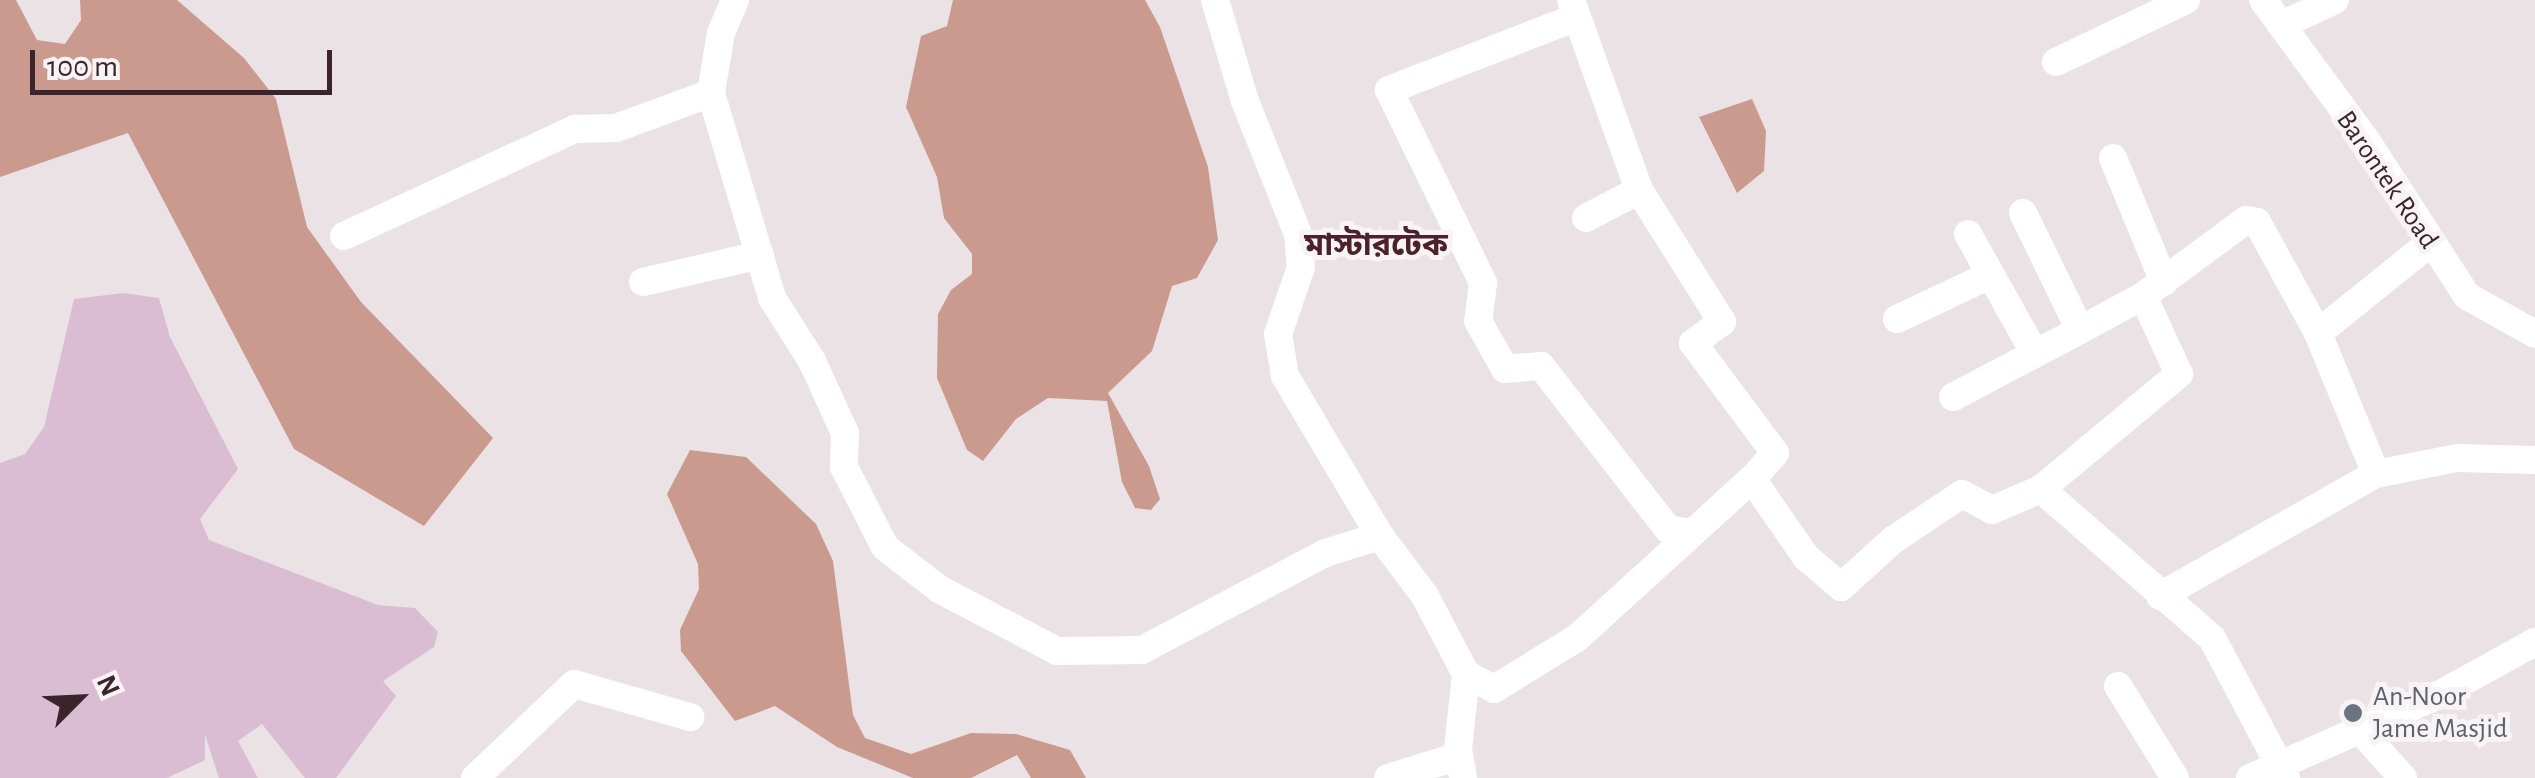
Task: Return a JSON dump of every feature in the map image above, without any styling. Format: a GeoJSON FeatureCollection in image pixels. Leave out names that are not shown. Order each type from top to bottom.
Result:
{"type":"FeatureCollection","features":[{"type":"Feature","properties":{"kind":"street"},"geometry":{"type":"LineString","coordinates":[[736,0],[721,33],[711,93],[772,298],[812,361],[846,434],[844,468],[885,547],[939,589],[1058,651],[1142,650],[1325,553],[1380,536]]}},
{"type":"Feature","properties":{"kind":"street"},"geometry":{"type":"LineString","coordinates":[[1215,0],[1245,100],[1298,234],[1300,266],[1278,334],[1285,376],[1380,536],[1425,596],[1466,674],[1461,767],[1388,778]]}},
{"type":"Feature","properties":{"kind":"street"},"geometry":{"type":"LineString","coordinates":[[2056,62],[2186,0]]}},
{"type":"Feature","properties":{"kind":"street","name":"Barontek Road"},"geometry":{"type":"LineString","coordinates":[[2264,0],[2286,24],[2467,296],[2535,334]]}},
{"type":"Feature","properties":{"kind":"street"},"geometry":{"type":"LineString","coordinates":[[2286,24],[2335,0]]}},
{"type":"Feature","properties":{"kind":"street"},"geometry":{"type":"LineString","coordinates":[[1466,674],[1494,689],[1577,638],[1752,479],[1776,453],[1693,343],[1722,322],[1639,190],[1574,8],[1389,90],[1483,283],[1478,322],[1505,368],[1541,366],[1668,529],[1690,533]]}},
{"type":"Feature","properties":{"kind":"street"},"geometry":{"type":"LineString","coordinates":[[344,236],[575,129],[616,128],[711,93]]}},
{"type":"Feature","properties":{"kind":"street"},"geometry":{"type":"LineString","coordinates":[[1752,479],[1806,558],[1841,587],[1893,540],[1962,494],[1992,510],[2042,489],[2179,374],[2113,158]]}},
{"type":"Feature","properties":{"kind":"street"},"geometry":{"type":"LineString","coordinates":[[1586,218],[1639,190]]}},
{"type":"Feature","properties":{"kind":"street"},"geometry":{"type":"LineString","coordinates":[[2022,213],[2080,330]]}},
{"type":"Feature","properties":{"kind":"street"},"geometry":{"type":"LineString","coordinates":[[1953,397],[2154,289],[2252,220],[2318,334],[2376,474]]}},
{"type":"Feature","properties":{"kind":"street"},"geometry":{"type":"LineString","coordinates":[[1968,234],[2034,354]]}},
{"type":"Feature","properties":{"kind":"street"},"geometry":{"type":"LineString","coordinates":[[2318,334],[2430,242]]}},
{"type":"Feature","properties":{"kind":"street"},"geometry":{"type":"LineString","coordinates":[[643,282],[760,255]]}},
{"type":"Feature","properties":{"kind":"street"},"geometry":{"type":"LineString","coordinates":[[1897,319],[1988,276]]}},
{"type":"Feature","properties":{"kind":"street"},"geometry":{"type":"LineString","coordinates":[[2160,596],[2376,474],[2457,458],[2535,460]]}},
{"type":"Feature","properties":{"kind":"street"},"geometry":{"type":"LineString","coordinates":[[2042,489],[2212,638],[2270,773],[2535,642]]}},
{"type":"Feature","properties":{"kind":"street"},"geometry":{"type":"LineString","coordinates":[[476,778],[574,684],[690,717]]}},
{"type":"Feature","properties":{"kind":"street"},"geometry":{"type":"LineString","coordinates":[[2118,686],[2175,778]]}},
{"type":"Feature","properties":{"kind":"street"},"geometry":{"type":"LineString","coordinates":[[2359,729],[2402,778]]}},
{"type":"Feature","properties":{"kind":"shaded area"},"geometry":{"type":"Polygon","coordinates":[[[0,0],[16,0],[37,40],[65,44],[81,20],[80,0],[177,0],[244,58],[276,99],[307,227],[361,302],[493,438],[424,526],[294,449],[128,133],[0,177],[0,0]]]}},
{"type":"Feature","properties":{"kind":"shaded area"},"geometry":{"type":"Polygon","coordinates":[[[953,0],[1145,0],[1160,27],[1208,167],[1218,240],[1197,278],[1172,286],[1152,351],[1108,393],[1149,466],[1160,499],[1151,510],[1135,508],[1122,482],[1107,401],[1048,398],[1016,419],[983,461],[967,450],[937,378],[938,314],[951,290],[972,274],[972,254],[944,218],[937,177],[906,107],[921,36],[947,26],[953,0]]]}},
{"type":"Feature","properties":{"kind":"shaded area"},"geometry":{"type":"Polygon","coordinates":[[[1752,99],[1766,131],[1764,171],[1737,193],[1699,117],[1752,99]]]}},
{"type":"Feature","properties":{"kind":"shaded area"},"geometry":{"type":"Polygon","coordinates":[[[123,293],[159,298],[170,337],[238,469],[200,519],[209,540],[378,605],[415,608],[438,632],[434,647],[383,681],[396,696],[336,778],[305,778],[262,724],[238,741],[258,778],[219,778],[205,735],[205,760],[167,778],[0,778],[0,463],[25,454],[44,427],[74,299],[123,293]]]}},
{"type":"Feature","properties":{"kind":"shaded area"},"geometry":{"type":"Polygon","coordinates":[[[690,450],[746,457],[816,524],[833,561],[853,715],[865,738],[911,754],[971,733],[1016,734],[1070,750],[1086,778],[1031,778],[1017,755],[971,778],[913,778],[837,747],[775,706],[735,721],[681,651],[680,630],[699,589],[698,564],[667,494],[690,450]]]}},
{"type":"Feature","properties":{"kind":"place","name":"An-Noor Jame Masjid"},"geometry":{"type":"Point","coordinates":[2353,713]}},
{"type":"Feature","properties":{"kind":"district","name":"মাস্টারটেক"},"geometry":{"type":"Point","coordinates":[1376,245]}}]}
